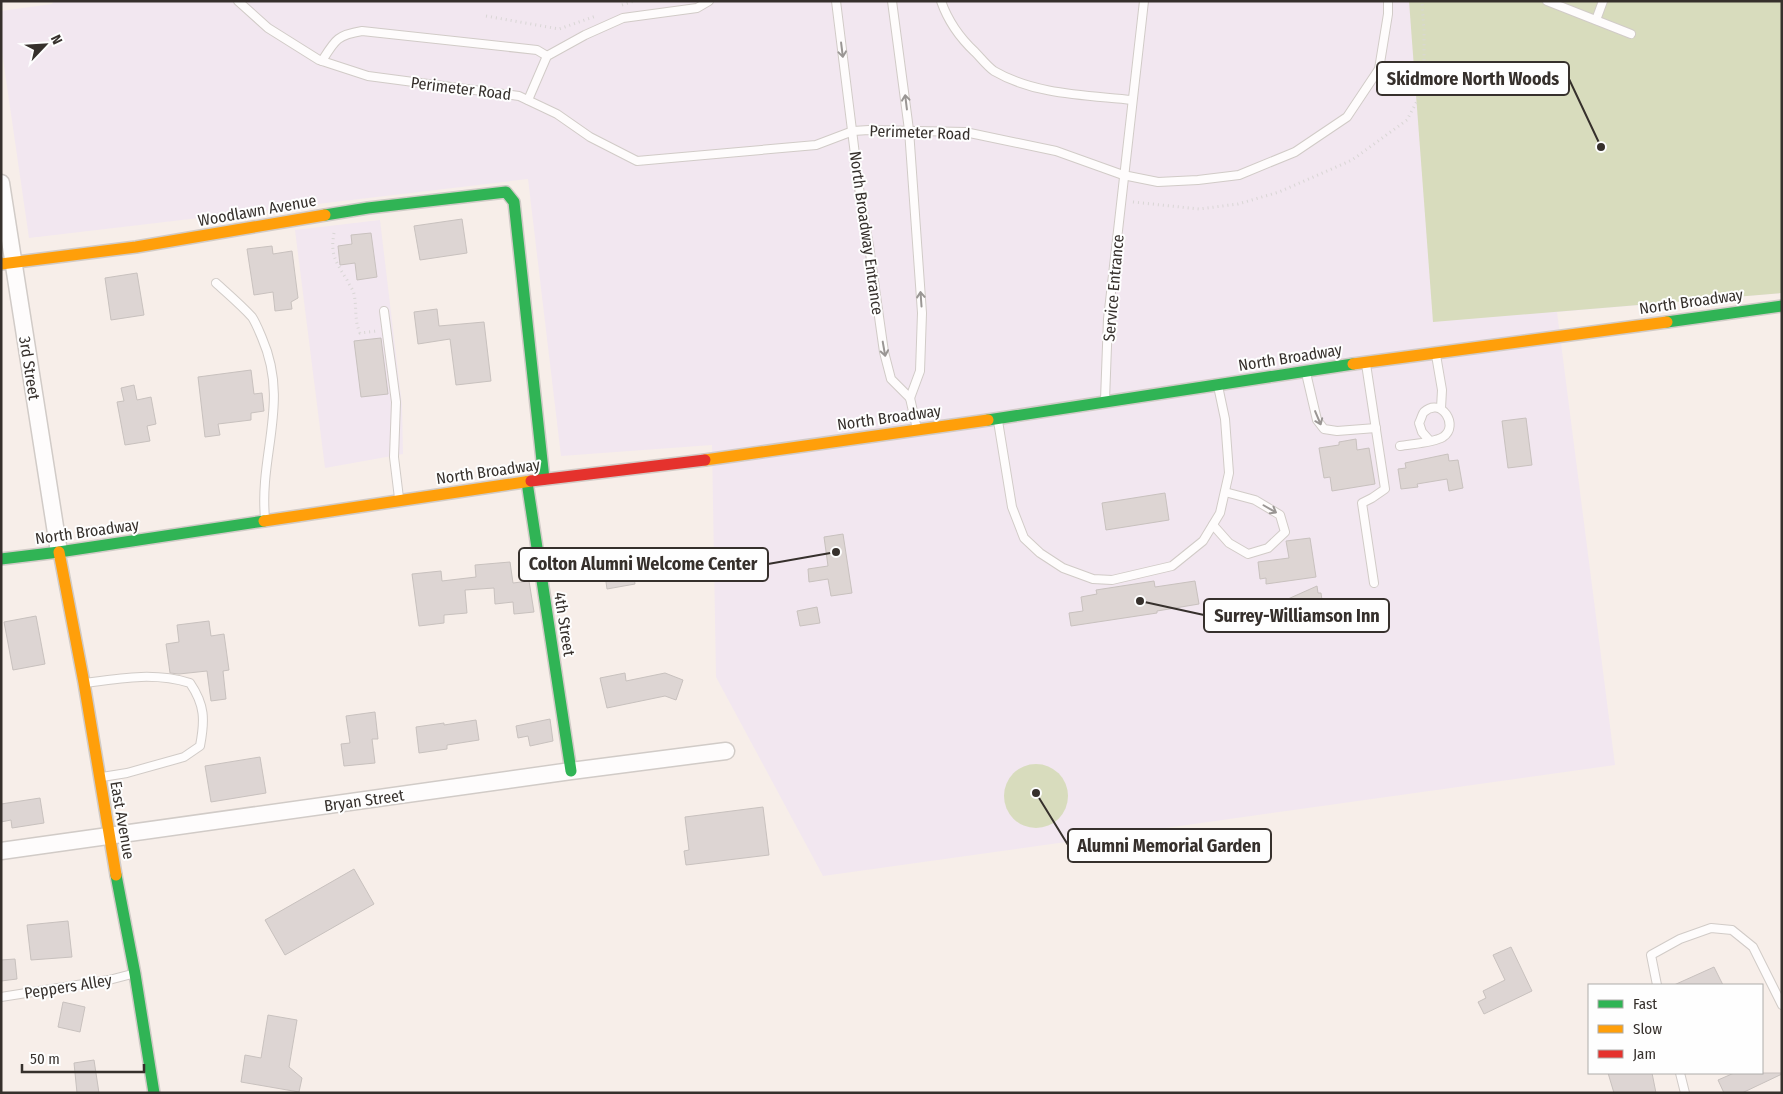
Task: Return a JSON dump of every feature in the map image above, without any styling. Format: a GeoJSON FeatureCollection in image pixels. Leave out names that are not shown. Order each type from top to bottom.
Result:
{"type":"FeatureCollection","features":[{"type":"Feature","properties":{"kind":"street","name":"3rd Street"},"geometry":{"type":"LineString","coordinates":[[1,183],[7,264],[59,552]]}},
{"type":"Feature","properties":{"kind":"street","name":"Woodlawn Avenue"},"geometry":{"type":"LineString","coordinates":[[7,264],[136,247],[368,208],[506,192],[514,202],[544,479]]}},
{"type":"Feature","properties":{"kind":"street","name":"North Broadway"},"geometry":{"type":"LineString","coordinates":[[1,559],[59,552],[544,479],[639,469],[998,419],[1436,352],[1782,306]]}},
{"type":"Feature","properties":{"kind":"street","name":"4th Street"},"geometry":{"type":"LineString","coordinates":[[527,482],[570,771]]}},
{"type":"Feature","properties":{"kind":"street","name":"East Avenue"},"geometry":{"type":"LineString","coordinates":[[59,552],[84,683],[154,1093]]}},
{"type":"Feature","properties":{"kind":"street","name":"Bryan Street"},"geometry":{"type":"LineString","coordinates":[[1,852],[570,771],[726,751]]}},
{"type":"Feature","properties":{"kind":"lane","name":"Perimeter Road"},"geometry":{"type":"LineString","coordinates":[[238,1],[247,4],[268,28],[322,61],[368,76],[519,96],[557,114],[590,137],[637,161],[816,145],[853,131],[965,132],[1056,151],[1124,175],[1158,182],[1239,175],[1295,152],[1347,117],[1379,70],[1388,14],[1388,1]]}},
{"type":"Feature","properties":{"kind":"lane"},"geometry":{"type":"LineString","coordinates":[[528,100],[547,56],[585,35],[622,18],[696,8],[709,1]]}},
{"type":"Feature","properties":{"kind":"lane","name":"North Broadway Entrance"},"geometry":{"type":"LineString","coordinates":[[836,1],[860,195],[884,352],[891,379],[910,398]]}},
{"type":"Feature","properties":{"kind":"lane"},"geometry":{"type":"LineString","coordinates":[[892,1],[909,130],[922,313],[920,371],[910,398],[917,430]]}},
{"type":"Feature","properties":{"kind":"lane"},"geometry":{"type":"LineString","coordinates":[[942,1],[947,17],[967,45],[993,70],[1020,83],[1055,92],[1132,100]]}},
{"type":"Feature","properties":{"kind":"lane","name":"Service Entrance"},"geometry":{"type":"LineString","coordinates":[[1105,402],[1108,319],[1144,1]]}},
{"type":"Feature","properties":{"kind":"lane"},"geometry":{"type":"LineString","coordinates":[[1547,1],[1631,34]]}},
{"type":"Feature","properties":{"kind":"lane"},"geometry":{"type":"LineString","coordinates":[[1596,20],[1604,1]]}},
{"type":"Feature","properties":{"kind":"lane"},"geometry":{"type":"LineString","coordinates":[[322,61],[333,43],[346,34],[362,31],[538,50],[547,56]]}},
{"type":"Feature","properties":{"kind":"lane"},"geometry":{"type":"LineString","coordinates":[[216,283],[253,318],[269,354],[275,384],[274,424],[263,499],[265,520]]}},
{"type":"Feature","properties":{"kind":"lane"},"geometry":{"type":"LineString","coordinates":[[384,311],[396,402],[394,457],[399,500]]}},
{"type":"Feature","properties":{"kind":"lane"},"geometry":{"type":"LineString","coordinates":[[1436,352],[1442,390],[1441,408]]}},
{"type":"Feature","properties":{"kind":"lane"},"geometry":{"type":"LineString","coordinates":[[1366,362],[1385,489],[1362,502],[1374,583]]}},
{"type":"Feature","properties":{"kind":"lane"},"geometry":{"type":"LineString","coordinates":[[1306,371],[1316,420],[1324,429],[1338,431],[1376,428]]}},
{"type":"Feature","properties":{"kind":"lane"},"geometry":{"type":"LineString","coordinates":[[998,419],[1012,507],[1024,538],[1040,553],[1063,568],[1093,579],[1112,580],[1172,566],[1203,540],[1220,513],[1229,473],[1226,419],[1218,384]]}},
{"type":"Feature","properties":{"kind":"lane"},"geometry":{"type":"LineString","coordinates":[[1400,446],[1429,440],[1444,436],[1449,430],[1450,422],[1441,408],[1434,407],[1424,412],[1419,423],[1422,432],[1429,440]]}},
{"type":"Feature","properties":{"kind":"lane"},"geometry":{"type":"LineString","coordinates":[[1213,524],[1229,543],[1248,554],[1268,548],[1285,532],[1280,515],[1255,500],[1225,492]]}},
{"type":"Feature","properties":{"kind":"lane"},"geometry":{"type":"LineString","coordinates":[[84,683],[131,677],[173,678],[190,683],[200,699],[203,713],[200,746],[184,757],[127,773],[99,778]]}},
{"type":"Feature","properties":{"kind":"lane"},"geometry":{"type":"LineString","coordinates":[[1657,984],[1651,956],[1680,938],[1711,928],[1732,930],[1753,948],[1782,1005]]}},
{"type":"Feature","properties":{"kind":"lane","name":"Peppers Alley"},"geometry":{"type":"LineString","coordinates":[[1,997],[135,974]]}},
{"type":"Feature","properties":{"kind":"lane"},"geometry":{"type":"LineString","coordinates":[[1680,1074],[1685,1093]]}},
{"type":"Feature","properties":{"kind":"path"},"geometry":{"type":"LineString","coordinates":[[614,8],[634,1]]}},
{"type":"Feature","properties":{"kind":"path"},"geometry":{"type":"LineString","coordinates":[[486,16],[559,29],[600,14]]}},
{"type":"Feature","properties":{"kind":"path"},"geometry":{"type":"LineString","coordinates":[[338,213],[332,245],[334,259],[353,292],[356,323],[360,333],[387,329]]}},
{"type":"Feature","properties":{"kind":"shaded area"},"geometry":{"type":"Polygon","coordinates":[[[54,1],[1782,1],[1782,293],[1557,312],[1615,765],[823,876],[716,677],[712,445],[561,456],[528,179],[29,238],[1,45],[1,11],[52,4],[54,1]]]}},
{"type":"Feature","properties":{"kind":"shaded area"},"geometry":{"type":"Polygon","coordinates":[[[380,220],[402,405],[403,454],[325,468],[295,230],[380,220]]]}},
{"type":"Feature","properties":{"kind":"green space"},"geometry":{"type":"Polygon","coordinates":[[[1409,1],[1782,1],[1782,293],[1433,322],[1409,1]]]}},
{"type":"Feature","properties":{"kind":"green space"},"geometry":{"type":"Polygon","coordinates":[[[1030,764],[1042,764],[1059,773],[1066,784],[1068,796],[1066,808],[1059,819],[1042,828],[1030,828],[1018,823],[1009,814],[1004,802],[1004,790],[1009,778],[1018,769],[1030,764]]]}},
{"type":"Feature","properties":{"kind":"building"},"geometry":{"type":"Polygon","coordinates":[[[462,219],[467,253],[420,260],[414,226],[462,219]]]}},
{"type":"Feature","properties":{"kind":"building"},"geometry":{"type":"Polygon","coordinates":[[[371,233],[377,277],[357,280],[355,263],[340,265],[338,246],[352,244],[351,235],[371,233]]]}},
{"type":"Feature","properties":{"kind":"building"},"geometry":{"type":"Polygon","coordinates":[[[272,246],[273,254],[292,251],[298,298],[291,302],[292,309],[275,311],[273,292],[254,295],[247,249],[272,246]]]}},
{"type":"Feature","properties":{"kind":"building"},"geometry":{"type":"Polygon","coordinates":[[[137,273],[144,315],[111,320],[105,278],[137,273]]]}},
{"type":"Feature","properties":{"kind":"building"},"geometry":{"type":"Polygon","coordinates":[[[437,309],[439,326],[484,322],[491,381],[456,385],[450,339],[418,344],[414,312],[437,309]]]}},
{"type":"Feature","properties":{"kind":"building"},"geometry":{"type":"Polygon","coordinates":[[[381,338],[388,394],[361,397],[354,341],[381,338]]]}},
{"type":"Feature","properties":{"kind":"building"},"geometry":{"type":"Polygon","coordinates":[[[251,370],[254,394],[262,393],[264,411],[251,413],[251,420],[218,424],[220,435],[205,437],[198,377],[251,370]]]}},
{"type":"Feature","properties":{"kind":"building"},"geometry":{"type":"Polygon","coordinates":[[[134,385],[137,400],[151,397],[156,424],[147,426],[150,441],[125,445],[117,402],[124,401],[121,388],[134,385]]]}},
{"type":"Feature","properties":{"kind":"building"},"geometry":{"type":"Polygon","coordinates":[[[1526,418],[1532,465],[1508,468],[1502,421],[1526,418]]]}},
{"type":"Feature","properties":{"kind":"building"},"geometry":{"type":"Polygon","coordinates":[[[1356,439],[1357,450],[1369,448],[1375,484],[1332,491],[1330,477],[1324,478],[1319,448],[1339,445],[1339,442],[1356,439]]]}},
{"type":"Feature","properties":{"kind":"building"},"geometry":{"type":"Polygon","coordinates":[[[1448,454],[1449,461],[1458,460],[1463,488],[1449,491],[1447,479],[1417,484],[1418,487],[1401,489],[1398,469],[1406,468],[1405,463],[1448,454]]]}},
{"type":"Feature","properties":{"kind":"building"},"geometry":{"type":"Polygon","coordinates":[[[1165,493],[1169,520],[1106,530],[1102,503],[1165,493]]]}},
{"type":"Feature","properties":{"kind":"building"},"geometry":{"type":"Polygon","coordinates":[[[843,534],[852,593],[831,596],[828,579],[809,582],[808,569],[828,566],[824,537],[843,534]]]}},
{"type":"Feature","properties":{"kind":"building"},"geometry":{"type":"Polygon","coordinates":[[[1310,538],[1316,577],[1266,584],[1266,578],[1260,579],[1258,562],[1289,558],[1286,541],[1310,538]]]}},
{"type":"Feature","properties":{"kind":"building"},"geometry":{"type":"Polygon","coordinates":[[[630,551],[635,584],[607,589],[605,575],[588,577],[585,558],[630,551]]]}},
{"type":"Feature","properties":{"kind":"building"},"geometry":{"type":"Polygon","coordinates":[[[510,562],[513,583],[529,581],[534,612],[514,614],[513,602],[495,604],[494,588],[465,590],[467,613],[444,615],[444,623],[419,626],[412,574],[441,571],[442,581],[476,577],[475,565],[510,562]]]}},
{"type":"Feature","properties":{"kind":"building"},"geometry":{"type":"Polygon","coordinates":[[[1154,581],[1155,587],[1195,581],[1199,604],[1157,611],[1157,613],[1071,626],[1069,613],[1083,611],[1081,597],[1097,594],[1096,590],[1154,581]]]}},
{"type":"Feature","properties":{"kind":"building"},"geometry":{"type":"Polygon","coordinates":[[[1317,586],[1318,593],[1321,593],[1324,615],[1282,623],[1279,603],[1317,586]]]}},
{"type":"Feature","properties":{"kind":"building"},"geometry":{"type":"Polygon","coordinates":[[[817,607],[820,623],[800,626],[797,611],[817,607]]]}},
{"type":"Feature","properties":{"kind":"building"},"geometry":{"type":"Polygon","coordinates":[[[36,616],[45,664],[13,670],[4,622],[36,616]]]}},
{"type":"Feature","properties":{"kind":"building"},"geometry":{"type":"Polygon","coordinates":[[[209,621],[211,636],[224,634],[229,670],[223,671],[226,699],[211,701],[207,671],[170,673],[166,644],[179,642],[177,625],[209,621]]]}},
{"type":"Feature","properties":{"kind":"building"},"geometry":{"type":"Polygon","coordinates":[[[625,673],[626,681],[665,673],[683,680],[676,700],[665,696],[607,708],[600,678],[625,673]]]}},
{"type":"Feature","properties":{"kind":"building"},"geometry":{"type":"Polygon","coordinates":[[[375,712],[378,739],[372,739],[375,763],[344,766],[341,744],[350,743],[346,716],[375,712]]]}},
{"type":"Feature","properties":{"kind":"building"},"geometry":{"type":"Polygon","coordinates":[[[550,719],[553,741],[530,746],[528,736],[518,738],[516,726],[550,719]]]}},
{"type":"Feature","properties":{"kind":"building"},"geometry":{"type":"Polygon","coordinates":[[[476,720],[479,740],[447,745],[447,749],[419,753],[416,727],[476,720]]]}},
{"type":"Feature","properties":{"kind":"building"},"geometry":{"type":"Polygon","coordinates":[[[260,757],[266,793],[211,802],[205,766],[260,757]]]}},
{"type":"Feature","properties":{"kind":"building"},"geometry":{"type":"Polygon","coordinates":[[[40,798],[44,823],[12,828],[11,820],[1,822],[1,804],[40,798]]]}},
{"type":"Feature","properties":{"kind":"building"},"geometry":{"type":"Polygon","coordinates":[[[763,807],[769,855],[686,865],[684,851],[689,850],[685,817],[763,807]]]}},
{"type":"Feature","properties":{"kind":"building"},"geometry":{"type":"Polygon","coordinates":[[[354,869],[374,904],[285,955],[265,920],[354,869]]]}},
{"type":"Feature","properties":{"kind":"building"},"geometry":{"type":"Polygon","coordinates":[[[68,921],[72,957],[31,960],[27,925],[68,921]]]}},
{"type":"Feature","properties":{"kind":"building"},"geometry":{"type":"Polygon","coordinates":[[[1511,947],[1532,991],[1484,1014],[1478,1002],[1486,998],[1483,991],[1505,980],[1493,955],[1511,947]]]}},
{"type":"Feature","properties":{"kind":"building"},"geometry":{"type":"Polygon","coordinates":[[[15,959],[17,979],[1,981],[1,960],[15,959]]]}},
{"type":"Feature","properties":{"kind":"building"},"geometry":{"type":"Polygon","coordinates":[[[1714,967],[1722,984],[1676,984],[1714,967]]]}},
{"type":"Feature","properties":{"kind":"building"},"geometry":{"type":"Polygon","coordinates":[[[63,1002],[85,1007],[80,1032],[58,1027],[63,1002]]]}},
{"type":"Feature","properties":{"kind":"building"},"geometry":{"type":"Polygon","coordinates":[[[268,1015],[297,1020],[289,1067],[302,1078],[299,1092],[241,1082],[245,1055],[261,1058],[268,1015]]]}},
{"type":"Feature","properties":{"kind":"building"},"geometry":{"type":"Polygon","coordinates":[[[94,1060],[99,1093],[77,1093],[74,1063],[94,1060]]]}},
{"type":"Feature","properties":{"kind":"building"},"geometry":{"type":"Polygon","coordinates":[[[1782,1073],[1742,1093],[1724,1093],[1718,1080],[1732,1074],[1782,1073]]]}},
{"type":"Feature","properties":{"kind":"building"},"geometry":{"type":"Polygon","coordinates":[[[1608,1074],[1652,1074],[1656,1093],[1614,1093],[1608,1074]]]}},
{"type":"Feature","properties":{"kind":"traffic: fast"},"geometry":{"type":"LineString","coordinates":[[325,215],[368,208],[506,192],[514,202],[544,479]]}},
{"type":"Feature","properties":{"kind":"traffic: fast"},"geometry":{"type":"LineString","coordinates":[[1667,322],[1782,306]]}},
{"type":"Feature","properties":{"kind":"traffic: fast"},"geometry":{"type":"LineString","coordinates":[[988,420],[1353,364]]}},
{"type":"Feature","properties":{"kind":"traffic: fast"},"geometry":{"type":"LineString","coordinates":[[527,482],[571,771]]}},
{"type":"Feature","properties":{"kind":"traffic: fast"},"geometry":{"type":"LineString","coordinates":[[1,559],[264,521]]}},
{"type":"Feature","properties":{"kind":"traffic: fast"},"geometry":{"type":"LineString","coordinates":[[116,875],[135,974],[154,1093]]}},
{"type":"Feature","properties":{"kind":"traffic: slow"},"geometry":{"type":"LineString","coordinates":[[1,264],[136,247],[325,215]]}},
{"type":"Feature","properties":{"kind":"traffic: slow"},"geometry":{"type":"LineString","coordinates":[[1353,364],[1667,322]]}},
{"type":"Feature","properties":{"kind":"traffic: slow"},"geometry":{"type":"LineString","coordinates":[[705,460],[988,420]]}},
{"type":"Feature","properties":{"kind":"traffic: slow"},"geometry":{"type":"LineString","coordinates":[[264,521],[531,481]]}},
{"type":"Feature","properties":{"kind":"traffic: slow"},"geometry":{"type":"LineString","coordinates":[[59,552],[84,683],[116,875]]}},
{"type":"Feature","properties":{"kind":"traffic: jam"},"geometry":{"type":"LineString","coordinates":[[531,481],[705,460]]}},
{"type":"Feature","properties":{"kind":"place","name":"Skidmore North Woods"},"geometry":{"type":"Point","coordinates":[1601,147]}},
{"type":"Feature","properties":{"kind":"place","name":"Colton Alumni Welcome Center"},"geometry":{"type":"Point","coordinates":[836,552]}},
{"type":"Feature","properties":{"kind":"place","name":"Surrey-Williamson Inn"},"geometry":{"type":"Point","coordinates":[1140,601]}},
{"type":"Feature","properties":{"kind":"place","name":"Alumni Memorial Garden"},"geometry":{"type":"Point","coordinates":[1036,793]}}]}
